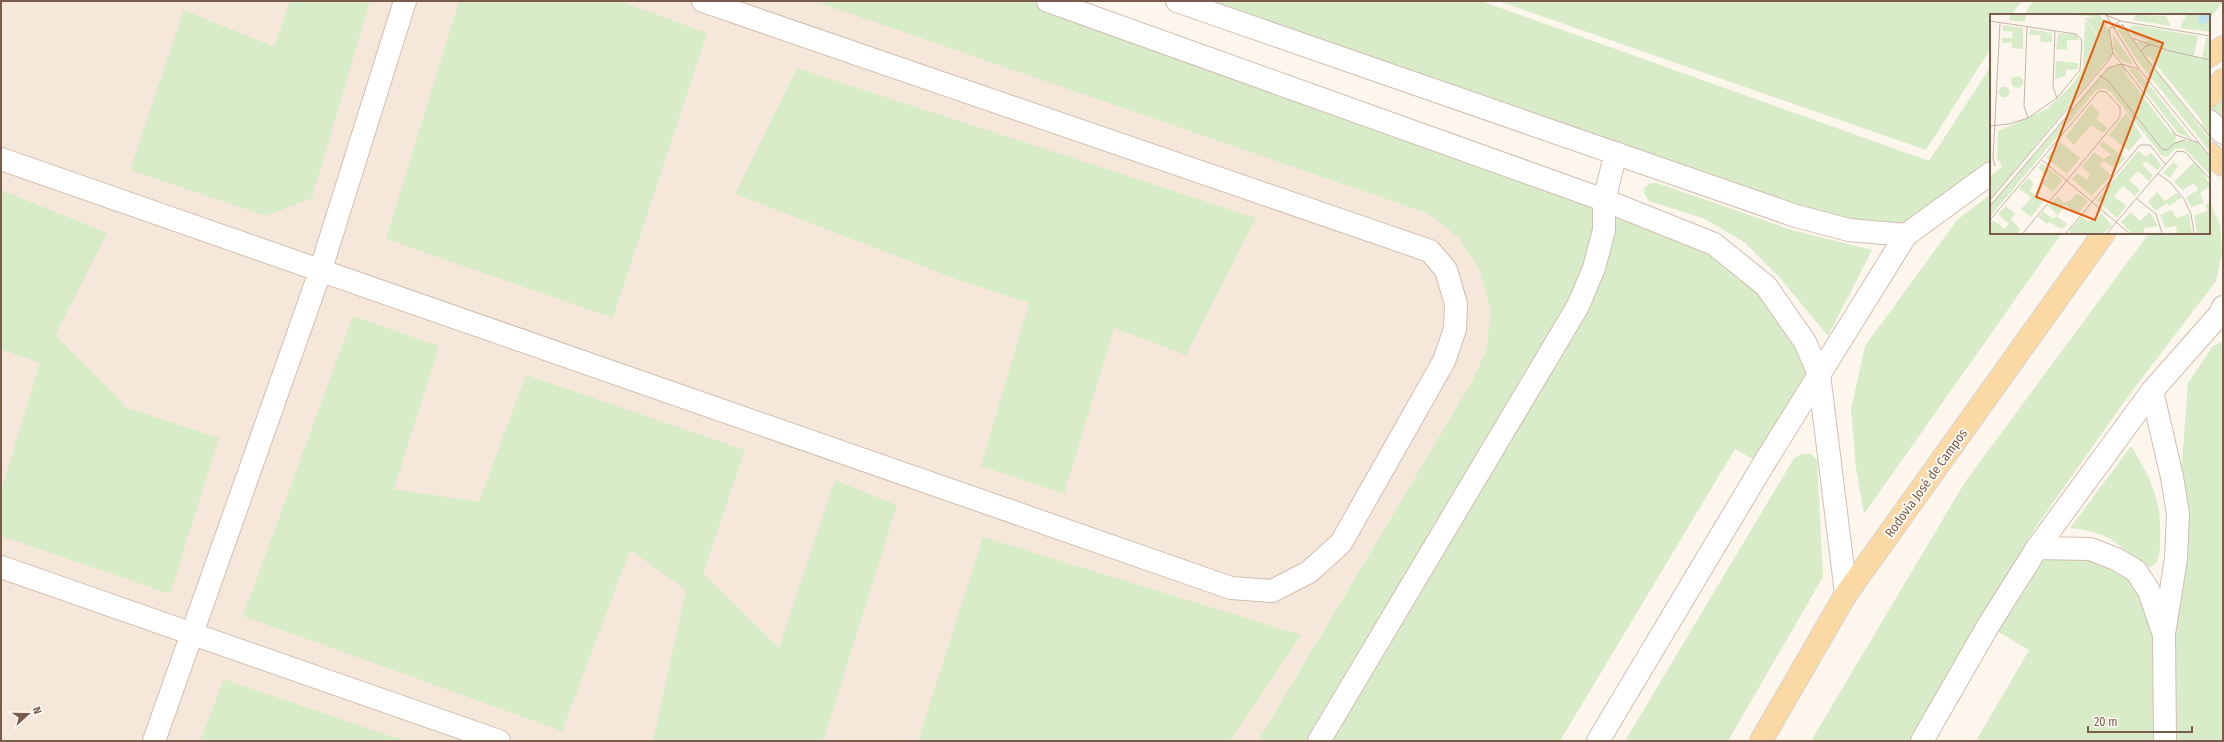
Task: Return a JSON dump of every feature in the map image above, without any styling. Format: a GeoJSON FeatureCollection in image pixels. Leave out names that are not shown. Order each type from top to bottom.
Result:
{"type":"FeatureCollection","features":[{"type":"Feature","properties":{"kind":"main road"},"geometry":{"type":"LineString","coordinates":[[2210,55],[2223,47]]}},
{"type":"Feature","properties":{"kind":"main road"},"geometry":{"type":"LineString","coordinates":[[2210,95],[2223,80]]}},
{"type":"Feature","properties":{"kind":"main road"},"geometry":{"type":"LineString","coordinates":[[2210,154],[2223,165]]}},
{"type":"Feature","properties":{"kind":"main road","name":"Rodovia José de Campos"},"geometry":{"type":"LineString","coordinates":[[1761,741],[1846,594],[2103,234]]}},
{"type":"Feature","properties":{"kind":"street"},"geometry":{"type":"LineString","coordinates":[[154,741],[320,272],[405,1]]}},
{"type":"Feature","properties":{"kind":"street"},"geometry":{"type":"LineString","coordinates":[[1,159],[320,272],[1231,588],[1272,591],[1309,572],[1341,543],[1444,362],[1455,329],[1456,304],[1446,270],[1430,251],[703,1]]}},
{"type":"Feature","properties":{"kind":"street"},"geometry":{"type":"LineString","coordinates":[[1048,1],[1604,200],[1714,244],[1766,286],[1806,342],[1819,374],[1846,594]]}},
{"type":"Feature","properties":{"kind":"street"},"geometry":{"type":"LineString","coordinates":[[1177,1],[1796,216],[1849,230],[1906,235]]}},
{"type":"Feature","properties":{"kind":"street"},"geometry":{"type":"LineString","coordinates":[[2210,122],[2223,133]]}},
{"type":"Feature","properties":{"kind":"street"},"geometry":{"type":"LineString","coordinates":[[1319,741],[1578,306],[1594,268],[1604,230],[1604,200],[1616,154]]}},
{"type":"Feature","properties":{"kind":"street"},"geometry":{"type":"LineString","coordinates":[[1598,741],[1819,374],[1906,235],[1990,174]]}},
{"type":"Feature","properties":{"kind":"street"},"geometry":{"type":"LineString","coordinates":[[1922,741],[1988,626],[2037,548],[2152,391],[2222,311]]}},
{"type":"Feature","properties":{"kind":"street"},"geometry":{"type":"LineString","coordinates":[[2152,391],[2172,477],[2178,514],[2176,559],[2164,634],[2165,741]]}},
{"type":"Feature","properties":{"kind":"street"},"geometry":{"type":"LineString","coordinates":[[2037,548],[2090,549],[2116,559],[2136,572],[2149,591],[2164,634]]}},
{"type":"Feature","properties":{"kind":"street"},"geometry":{"type":"LineString","coordinates":[[1,566],[499,741]]}},
{"type":"Feature","properties":{"kind":"shaded area"},"geometry":{"type":"Polygon","coordinates":[[[1,1],[817,1],[1429,214],[1459,238],[1480,271],[1490,309],[1487,348],[1471,383],[1258,741],[1,741],[1,1]]]}},
{"type":"Feature","properties":{"kind":"green space"},"geometry":{"type":"Polygon","coordinates":[[[290,1],[370,1],[312,198],[266,216],[130,170],[184,10],[274,47],[290,1]]]}},
{"type":"Feature","properties":{"kind":"green space"},"geometry":{"type":"Polygon","coordinates":[[[459,1],[620,1],[707,33],[613,318],[386,239],[459,1]]]}},
{"type":"Feature","properties":{"kind":"green space"},"geometry":{"type":"Polygon","coordinates":[[[814,1],[1037,1],[1440,141],[1714,244],[1766,286],[1819,374],[1763,465],[1735,449],[1560,741],[1258,741],[1471,383],[1487,348],[1490,309],[1480,271],[1459,238],[1429,214],[814,1]]]}},
{"type":"Feature","properties":{"kind":"green space"},"geometry":{"type":"Polygon","coordinates":[[[1178,1],[1481,1],[1929,161],[1990,68],[1990,174],[1906,235],[1849,230],[1178,1]]]}},
{"type":"Feature","properties":{"kind":"green space"},"geometry":{"type":"Polygon","coordinates":[[[1498,1],[2021,1],[2013,14],[1990,14],[1990,50],[1926,150],[1498,1]]]}},
{"type":"Feature","properties":{"kind":"green space"},"geometry":{"type":"Polygon","coordinates":[[[2033,1],[2223,1],[2210,18],[2210,14],[2025,14],[2033,1]]]}},
{"type":"Feature","properties":{"kind":"green space"},"geometry":{"type":"Polygon","coordinates":[[[797,68],[1256,218],[1186,355],[1114,328],[1064,494],[981,466],[1029,303],[956,279],[735,194],[797,68]]]}},
{"type":"Feature","properties":{"kind":"green space"},"geometry":{"type":"Polygon","coordinates":[[[2223,90],[2223,133],[2210,123],[2210,100],[2223,90]]]}},
{"type":"Feature","properties":{"kind":"green space"},"geometry":{"type":"Polygon","coordinates":[[[1651,183],[1657,183],[1792,230],[1872,250],[1828,336],[1780,278],[1744,242],[1705,219],[1649,201],[1644,193],[1645,187],[1651,183]]]}},
{"type":"Feature","properties":{"kind":"green space"},"geometry":{"type":"Polygon","coordinates":[[[1,190],[107,233],[55,335],[127,408],[219,438],[170,594],[1,536],[1,491],[40,363],[1,349],[1,190]]]}},
{"type":"Feature","properties":{"kind":"green space"},"geometry":{"type":"Polygon","coordinates":[[[1990,195],[1990,234],[2061,234],[1864,514],[1856,468],[1851,409],[1865,346],[1957,220],[1990,195]]]}},
{"type":"Feature","properties":{"kind":"green space"},"geometry":{"type":"Polygon","coordinates":[[[2210,202],[2220,225],[2222,253],[2216,281],[2124,402],[2033,531],[1910,741],[1811,741],[1965,482],[2148,234],[2210,234],[2210,202]]]}},
{"type":"Feature","properties":{"kind":"green space"},"geometry":{"type":"Polygon","coordinates":[[[353,316],[439,346],[394,489],[479,502],[526,375],[745,450],[703,573],[779,648],[835,480],[897,505],[823,741],[653,741],[686,590],[630,550],[562,731],[243,616],[353,316]]]}},
{"type":"Feature","properties":{"kind":"green space"},"geometry":{"type":"Polygon","coordinates":[[[2223,341],[2223,741],[1976,741],[2029,650],[1988,626],[2037,548],[2116,559],[2164,633],[2178,514],[2188,383],[2213,346],[2223,341]]]}},
{"type":"Feature","properties":{"kind":"green space"},"geometry":{"type":"Polygon","coordinates":[[[2131,446],[2154,490],[2159,513],[2159,555],[2156,564],[2148,568],[2140,568],[2118,544],[2110,539],[2082,529],[2070,528],[2131,446]]]}},
{"type":"Feature","properties":{"kind":"green space"},"geometry":{"type":"Polygon","coordinates":[[[1802,454],[1811,454],[1817,460],[1823,577],[1728,741],[1625,741],[1794,458],[1802,454]]]}},
{"type":"Feature","properties":{"kind":"green space"},"geometry":{"type":"Polygon","coordinates":[[[983,537],[1301,635],[1230,741],[918,741],[983,537]]]}},
{"type":"Feature","properties":{"kind":"green space"},"geometry":{"type":"Polygon","coordinates":[[[224,679],[404,741],[200,741],[224,679]]]}}]}
